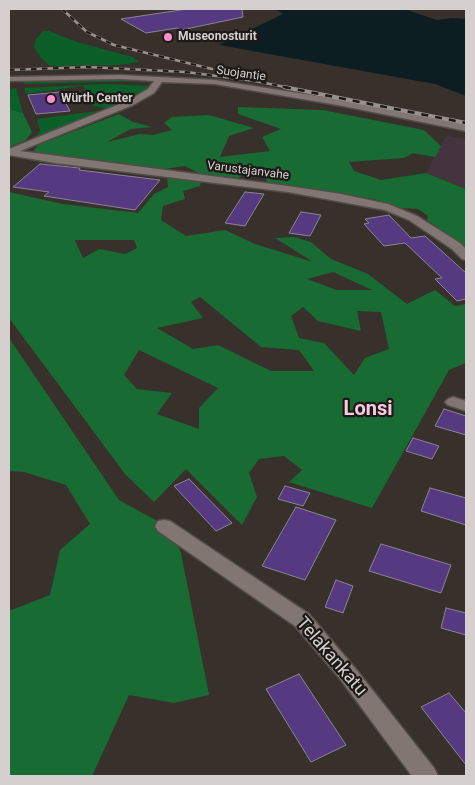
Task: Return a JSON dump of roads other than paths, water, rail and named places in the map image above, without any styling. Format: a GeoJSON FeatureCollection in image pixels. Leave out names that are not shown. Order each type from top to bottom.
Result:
{"type":"FeatureCollection","features":[{"type":"Feature","properties":{"kind":"street","name":"Suojantie"},"geometry":{"type":"LineString","coordinates":[[9,79],[87,76],[161,78],[262,89],[466,128]]}},
{"type":"Feature","properties":{"kind":"street"},"geometry":{"type":"LineString","coordinates":[[11,152],[130,104],[151,91],[161,78]]}},
{"type":"Feature","properties":{"kind":"street","name":"Varustajanvahe"},"geometry":{"type":"LineString","coordinates":[[11,152],[55,160],[279,188],[351,199],[388,208],[413,218],[466,256]]}},
{"type":"Feature","properties":{"kind":"street","name":"Telakankatu"},"geometry":{"type":"LineString","coordinates":[[164,526],[302,620],[348,674],[426,776]]}},
{"type":"Feature","properties":{"kind":"railway"},"geometry":{"type":"LineString","coordinates":[[62,9],[87,32],[114,45],[212,69]]}},
{"type":"Feature","properties":{"kind":"railway"},"geometry":{"type":"LineString","coordinates":[[9,70],[88,67],[186,72],[255,81],[290,88]]}},
{"type":"Feature","properties":{"kind":"railway"},"geometry":{"type":"LineString","coordinates":[[284,87],[466,123]]}},
{"type":"Feature","properties":{"kind":"place","name":"Museonosturit"},"geometry":{"type":"Point","coordinates":[168,37]}},
{"type":"Feature","properties":{"kind":"place","name":"Würth Center"},"geometry":{"type":"Point","coordinates":[51,99]}},
{"type":"Feature","properties":{"kind":"district","name":"Lonsi"},"geometry":{"type":"Point","coordinates":[368,410]}}]}
